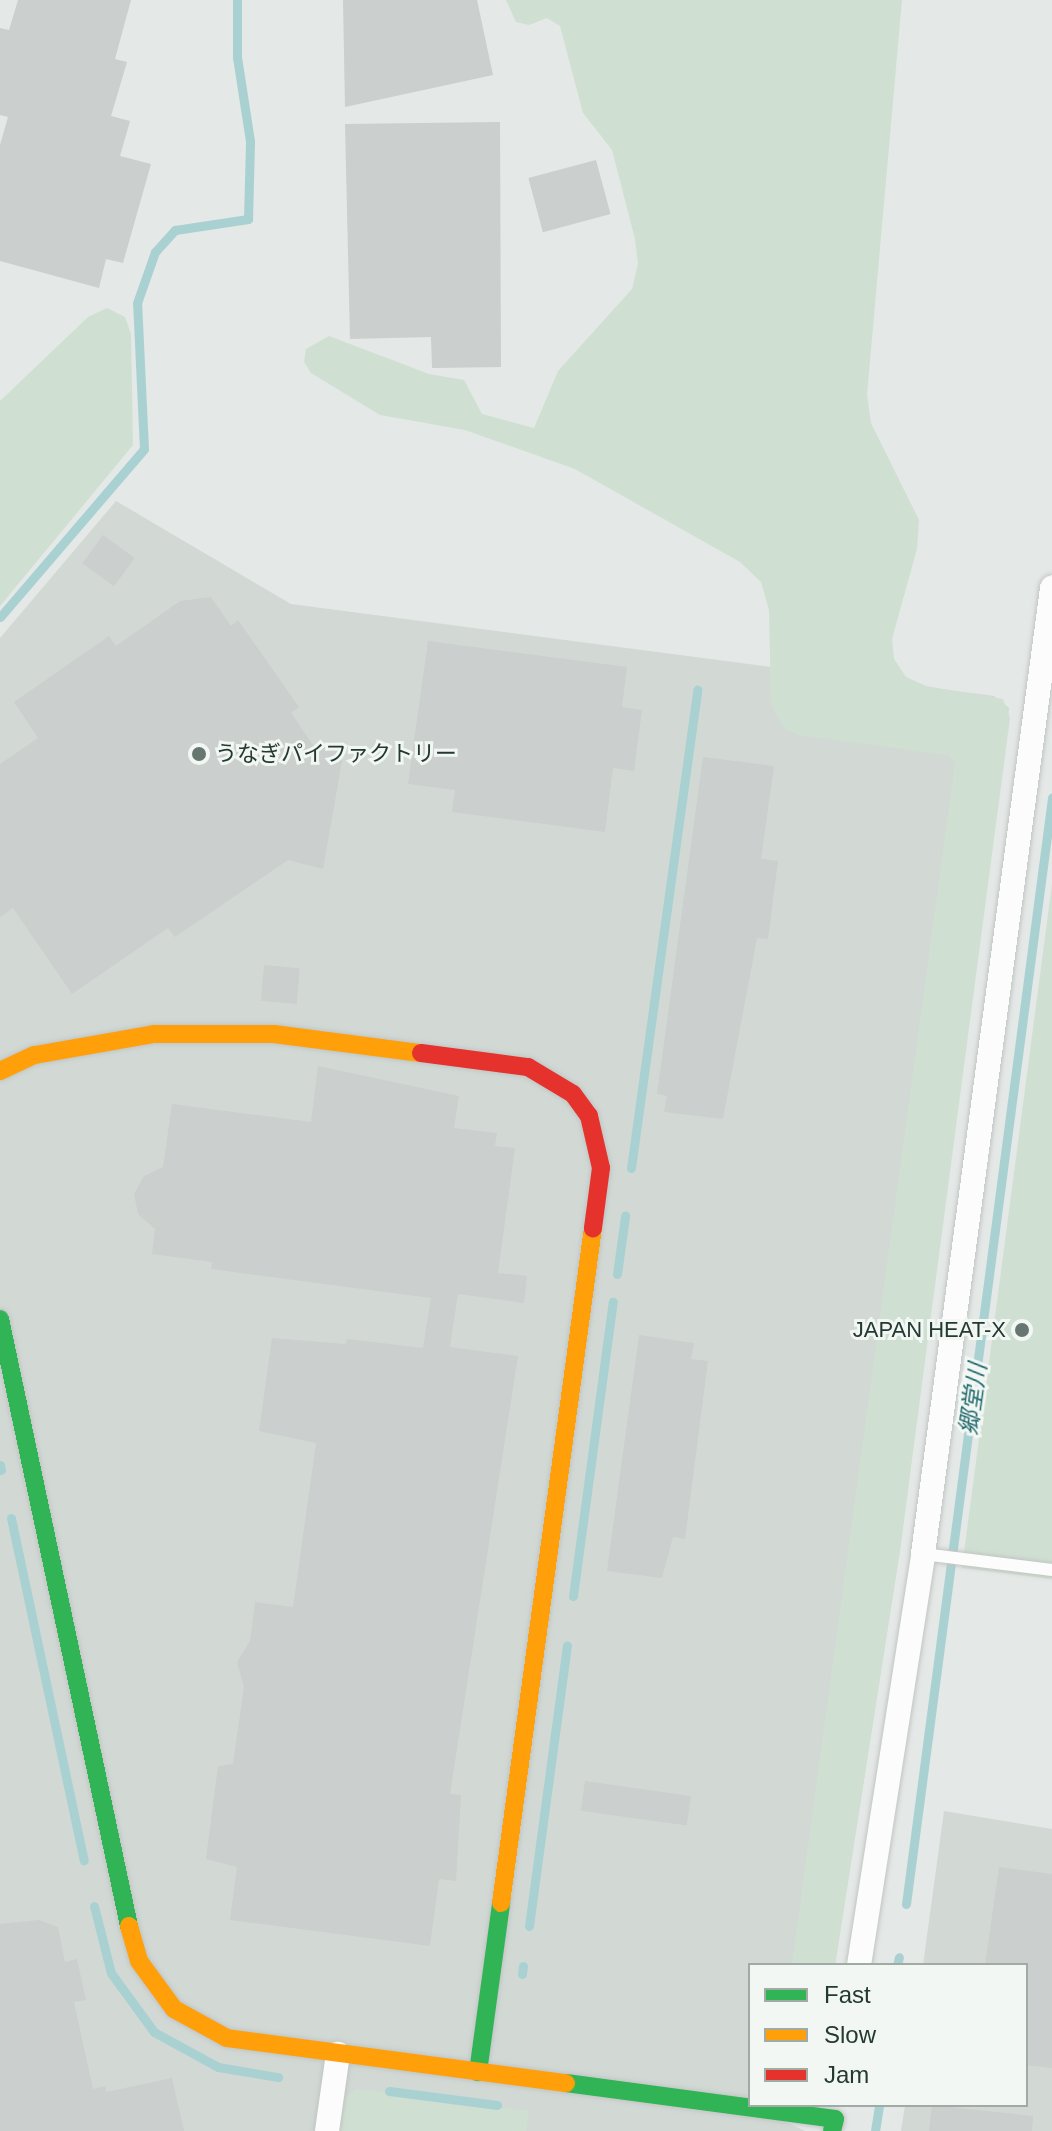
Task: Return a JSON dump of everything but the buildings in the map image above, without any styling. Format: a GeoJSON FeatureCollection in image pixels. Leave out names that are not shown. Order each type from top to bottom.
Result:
{"type":"FeatureCollection","features":[{"type":"Feature","properties":{"kind":"street"},"geometry":{"type":"LineString","coordinates":[[859,1963],[930,1555],[1052,588]]}},
{"type":"Feature","properties":{"kind":"street"},"geometry":{"type":"LineString","coordinates":[[0,1071],[35,1055],[93,1042],[154,1034],[274,1034],[528,1067],[573,1094],[589,1116],[601,1168],[478,2072]]}},
{"type":"Feature","properties":{"kind":"street"},"geometry":{"type":"LineString","coordinates":[[0,1319],[139,1961],[154,1987],[199,2026],[227,2038],[748,2107]]}},
{"type":"Feature","properties":{"kind":"street"},"geometry":{"type":"LineString","coordinates":[[327,2131],[338,2054]]}},
{"type":"Feature","properties":{"kind":"street"},"geometry":{"type":"LineString","coordinates":[[750,2107],[835,2118]]}},
{"type":"Feature","properties":{"kind":"lane"},"geometry":{"type":"LineString","coordinates":[[930,1555],[1052,1570]]}},
{"type":"Feature","properties":{"kind":"shaded area"},"geometry":{"type":"Polygon","coordinates":[[[116,501],[291,604],[994,696],[1009,708],[900,1550],[835,1963],[748,1963],[748,2107],[754,2107],[805,2131],[0,2131],[0,638],[116,501]]]}},
{"type":"Feature","properties":{"kind":"shaded area"},"geometry":{"type":"Polygon","coordinates":[[[944,1811],[1052,1829],[1052,2131],[901,2131],[905,2107],[1028,2107],[1028,1963],[923,1963],[944,1811]]]}},
{"type":"Feature","properties":{"kind":"green space"},"geometry":{"type":"Polygon","coordinates":[[[506,0],[902,0],[867,395],[871,423],[919,520],[917,549],[892,639],[894,659],[906,677],[926,686],[1003,699],[1010,718],[900,1550],[835,1963],[792,1963],[955,764],[949,755],[799,735],[784,728],[771,704],[769,610],[761,582],[740,562],[575,469],[465,430],[380,415],[311,373],[304,362],[306,349],[329,336],[429,374],[464,380],[482,414],[534,428],[558,371],[632,289],[638,264],[635,239],[612,150],[583,113],[560,26],[547,18],[529,25],[516,22],[506,0]]]}},
{"type":"Feature","properties":{"kind":"green space"},"geometry":{"type":"Polygon","coordinates":[[[107,308],[125,317],[131,334],[133,445],[0,606],[0,401],[88,317],[107,308]]]}},
{"type":"Feature","properties":{"kind":"green space","name":"JAPAN HEAT-X"},"geometry":{"type":"Polygon","coordinates":[[[1052,884],[1052,1579],[962,1568],[1052,884]]]}},
{"type":"Feature","properties":{"kind":"green space"},"geometry":{"type":"Polygon","coordinates":[[[356,2089],[529,2111],[526,2131],[338,2131],[343,2099],[356,2089]]]}},
{"type":"Feature","properties":{"kind":"waterway"},"geometry":{"type":"LineString","coordinates":[[0,617],[144,449],[137,303],[155,252],[175,230],[248,219],[250,141],[237,57],[237,0]]}},
{"type":"Feature","properties":{"kind":"waterway"},"geometry":{"type":"LineString","coordinates":[[631,1168],[697,690]]}},
{"type":"Feature","properties":{"kind":"waterway","name":"郷堂川"},"geometry":{"type":"LineString","coordinates":[[906,1904],[1052,798]]}},
{"type":"Feature","properties":{"kind":"waterway"},"geometry":{"type":"LineString","coordinates":[[617,1274],[625,1216]]}},
{"type":"Feature","properties":{"kind":"waterway"},"geometry":{"type":"LineString","coordinates":[[573,1596],[613,1302]]}},
{"type":"Feature","properties":{"kind":"waterway"},"geometry":{"type":"LineString","coordinates":[[0,1465],[1,1470]]}},
{"type":"Feature","properties":{"kind":"waterway"},"geometry":{"type":"LineString","coordinates":[[11,1518],[84,1860]]}},
{"type":"Feature","properties":{"kind":"waterway"},"geometry":{"type":"LineString","coordinates":[[529,1926],[567,1646]]}},
{"type":"Feature","properties":{"kind":"waterway"},"geometry":{"type":"LineString","coordinates":[[94,1906],[111,1973],[154,2032],[218,2067],[278,2077]]}},
{"type":"Feature","properties":{"kind":"waterway","name":"郷堂川"},"geometry":{"type":"LineString","coordinates":[[898,1963],[899,1957]]}},
{"type":"Feature","properties":{"kind":"waterway"},"geometry":{"type":"LineString","coordinates":[[522,1974],[523,1966]]}},
{"type":"Feature","properties":{"kind":"waterway"},"geometry":{"type":"LineString","coordinates":[[389,2091],[497,2105]]}},
{"type":"Feature","properties":{"kind":"waterway","name":"郷堂川"},"geometry":{"type":"LineString","coordinates":[[875,2131],[879,2107]]}},
{"type":"Feature","properties":{"kind":"traffic: fast"},"geometry":{"type":"LineString","coordinates":[[0,1319],[129,1926]]}},
{"type":"Feature","properties":{"kind":"traffic: fast"},"geometry":{"type":"LineString","coordinates":[[478,2072],[501,1903]]}},
{"type":"Feature","properties":{"kind":"traffic: fast"},"geometry":{"type":"LineString","coordinates":[[566,2083],[835,2119],[832,2131]]}},
{"type":"Feature","properties":{"kind":"traffic: slow"},"geometry":{"type":"LineString","coordinates":[[0,1071],[35,1055],[154,1034],[274,1034],[421,1053]]}},
{"type":"Feature","properties":{"kind":"traffic: slow"},"geometry":{"type":"LineString","coordinates":[[501,1903],[593,1228]]}},
{"type":"Feature","properties":{"kind":"traffic: slow"},"geometry":{"type":"LineString","coordinates":[[129,1926],[139,1961],[174,2009],[227,2038],[566,2083]]}},
{"type":"Feature","properties":{"kind":"traffic: jam"},"geometry":{"type":"LineString","coordinates":[[421,1053],[528,1067],[573,1094],[589,1116],[601,1168],[593,1228]]}},
{"type":"Feature","properties":{"kind":"place","name":"うなぎパイファクトリー"},"geometry":{"type":"Point","coordinates":[199,754]}},
{"type":"Feature","properties":{"kind":"place","name":"JAPAN HEAT-X"},"geometry":{"type":"Point","coordinates":[1022,1330]}}]}
